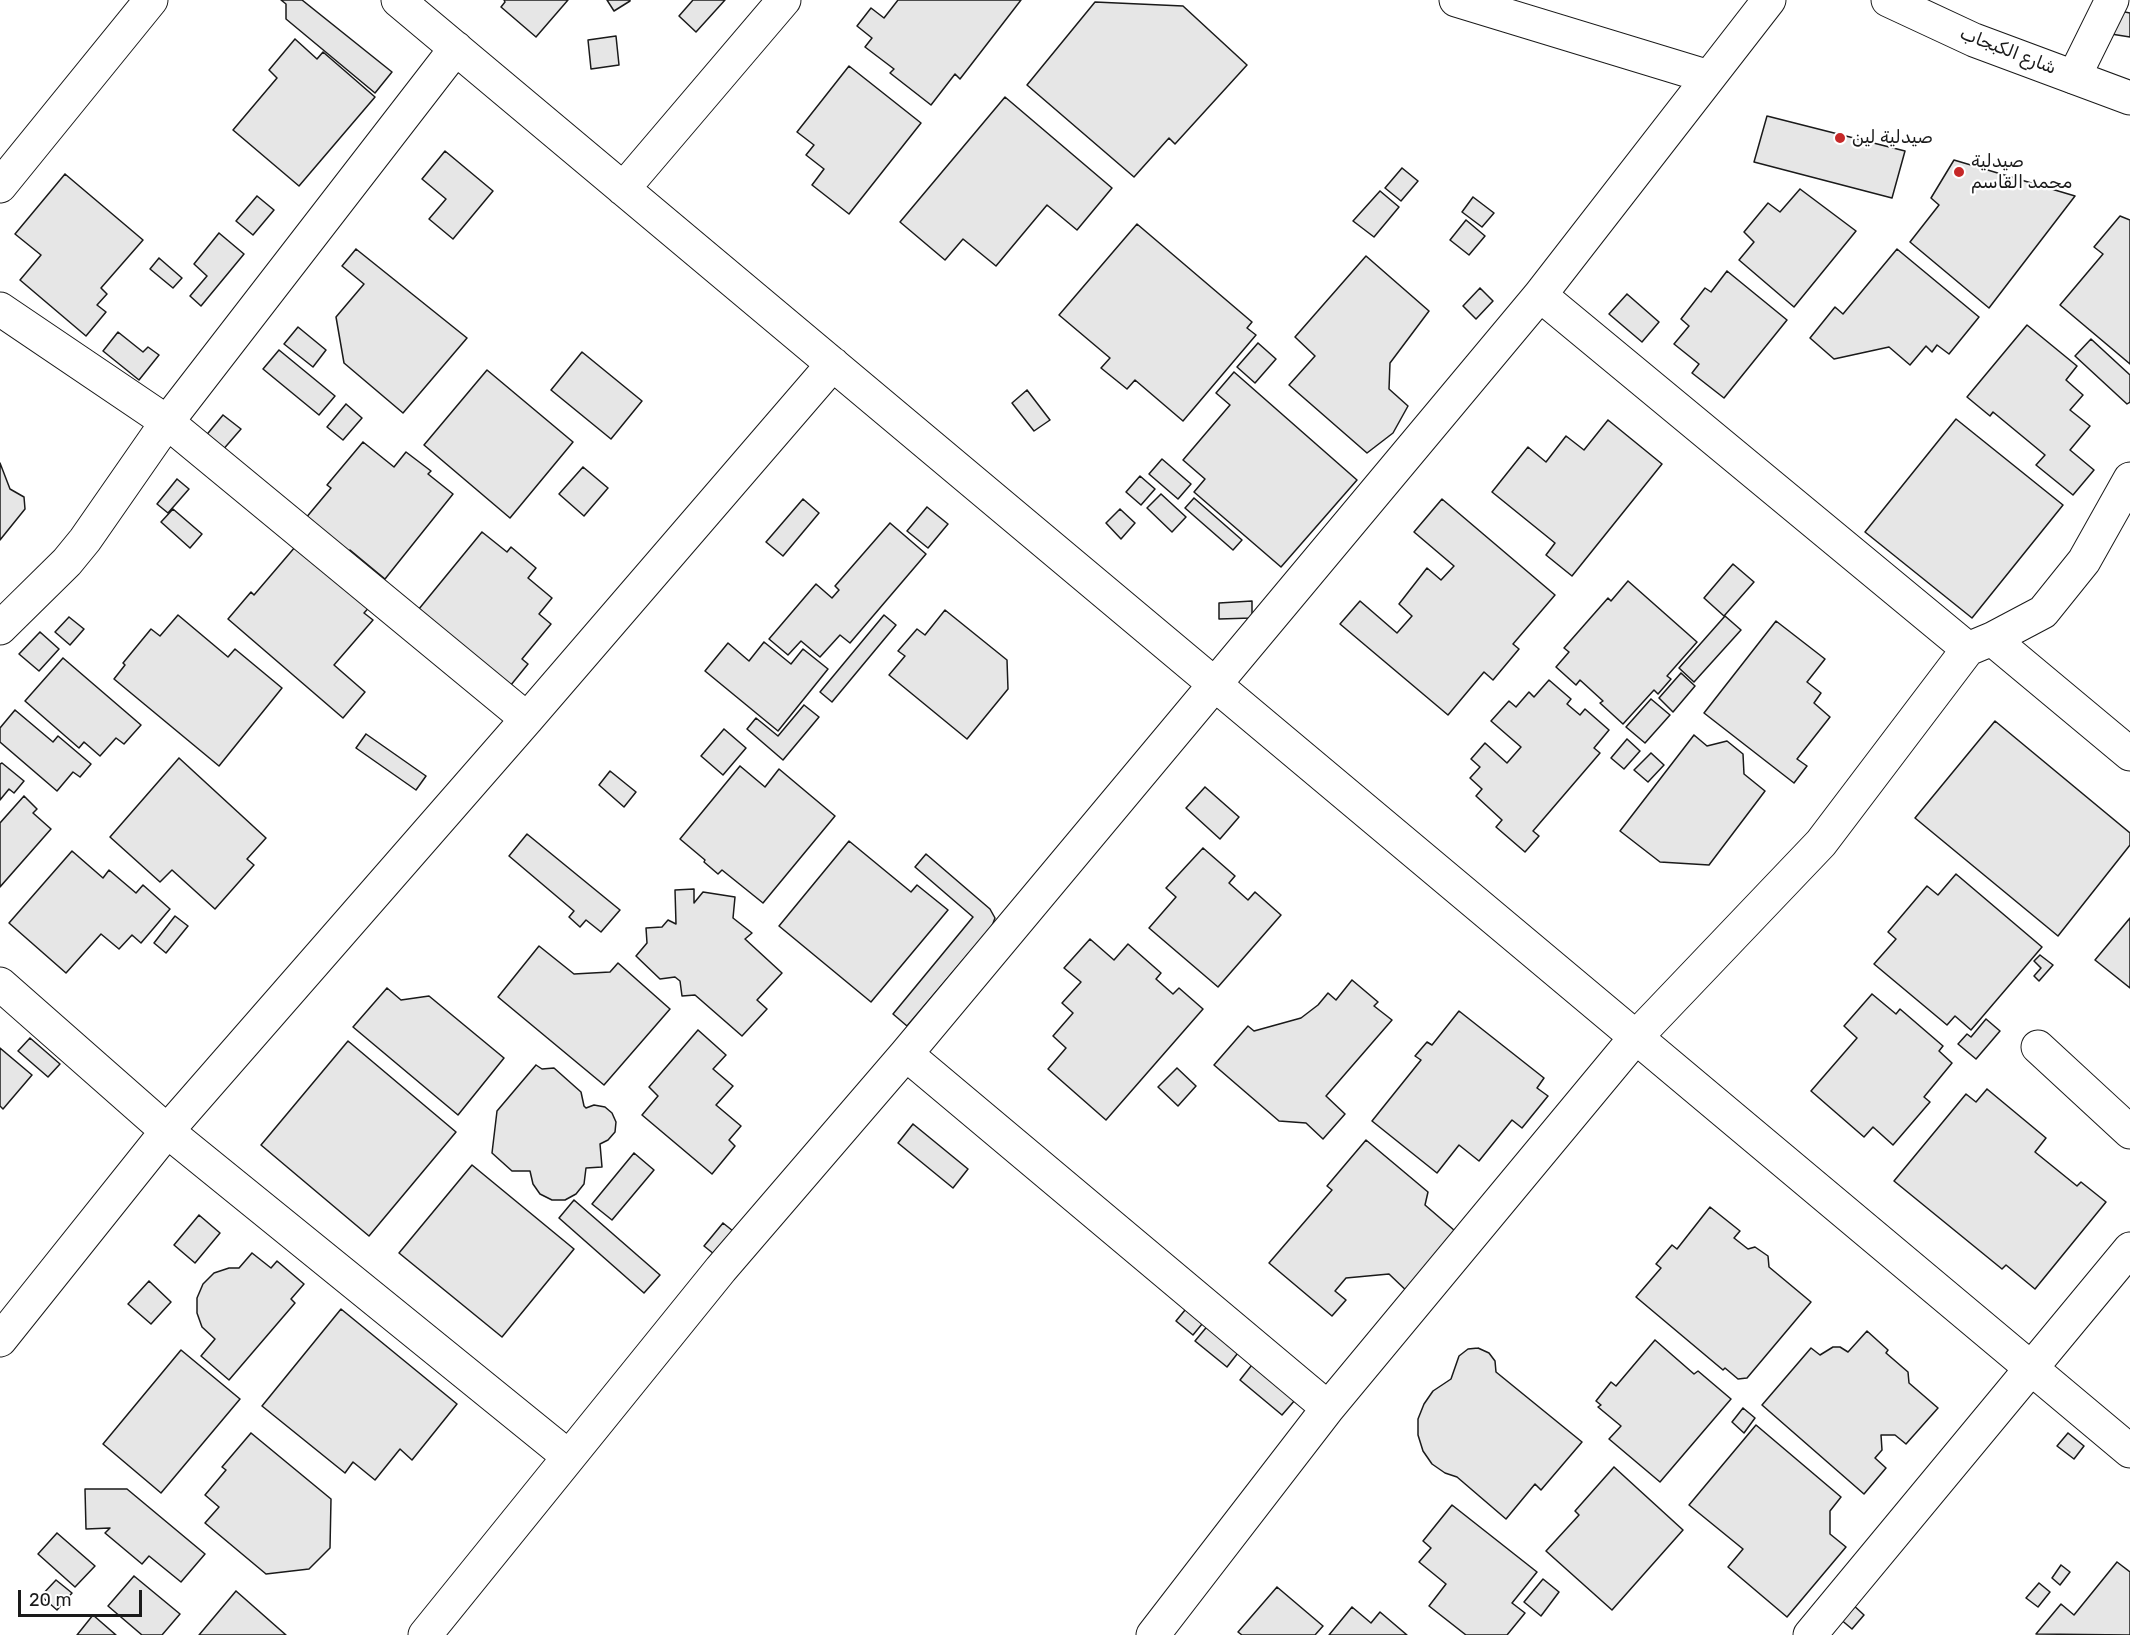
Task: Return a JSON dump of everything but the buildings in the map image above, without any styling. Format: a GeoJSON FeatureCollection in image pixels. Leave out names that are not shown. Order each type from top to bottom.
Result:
{"type":"FeatureCollection","features":[{"type":"Feature","properties":{"kind":"street"},"geometry":{"type":"LineString","coordinates":[[0,186],[151,0]]}},
{"type":"Feature","properties":{"kind":"street"},"geometry":{"type":"LineString","coordinates":[[398,0],[2130,1451]]}},
{"type":"Feature","properties":{"kind":"street"},"geometry":{"type":"LineString","coordinates":[[623,189],[784,0]]}},
{"type":"Feature","properties":{"kind":"street"},"geometry":{"type":"LineString","coordinates":[[1456,0],[1709,76]]}},
{"type":"Feature","properties":{"kind":"street"},"geometry":{"type":"LineString","coordinates":[[425,1635],[722,1269],[906,1054],[1540,295],[1769,0]]}},
{"type":"Feature","properties":{"kind":"street","name":"شارع الكبجاب"},"geometry":{"type":"LineString","coordinates":[[1888,0],[1974,40],[2130,98]]}},
{"type":"Feature","properties":{"kind":"street"},"geometry":{"type":"LineString","coordinates":[[2074,77],[2112,0]]}},
{"type":"Feature","properties":{"kind":"street"},"geometry":{"type":"LineString","coordinates":[[0,628],[67,562],[85,540],[167,422],[456,48]]}},
{"type":"Feature","properties":{"kind":"street"},"geometry":{"type":"LineString","coordinates":[[1540,295],[1980,644],[2130,754]]}},
{"type":"Feature","properties":{"kind":"street"},"geometry":{"type":"LineString","coordinates":[[0,309],[167,422],[527,719]]}},
{"type":"Feature","properties":{"kind":"street"},"geometry":{"type":"LineString","coordinates":[[0,1340],[167,1131],[527,719],[832,364]]}},
{"type":"Feature","properties":{"kind":"street"},"geometry":{"type":"LineString","coordinates":[[1153,1635],[1328,1408],[1636,1037],[1821,843],[1980,644],[2043,612],[2084,561],[2130,479]]}},
{"type":"Feature","properties":{"kind":"street"},"geometry":{"type":"LineString","coordinates":[[0,984],[167,1131],[568,1458]]}},
{"type":"Feature","properties":{"kind":"street"},"geometry":{"type":"LineString","coordinates":[[2038,1047],[2130,1132]]}},
{"type":"Feature","properties":{"kind":"street"},"geometry":{"type":"LineString","coordinates":[[906,1054],[1328,1408]]}},
{"type":"Feature","properties":{"kind":"street"},"geometry":{"type":"LineString","coordinates":[[1810,1635],[2130,1249]]}},
{"type":"Feature","properties":{"kind":"place","name":"صيدلية لين"},"geometry":{"type":"Point","coordinates":[1840,138]}},
{"type":"Feature","properties":{"kind":"place","name":"صيدلية محمد القاسم"},"geometry":{"type":"Point","coordinates":[1959,172]}}]}
